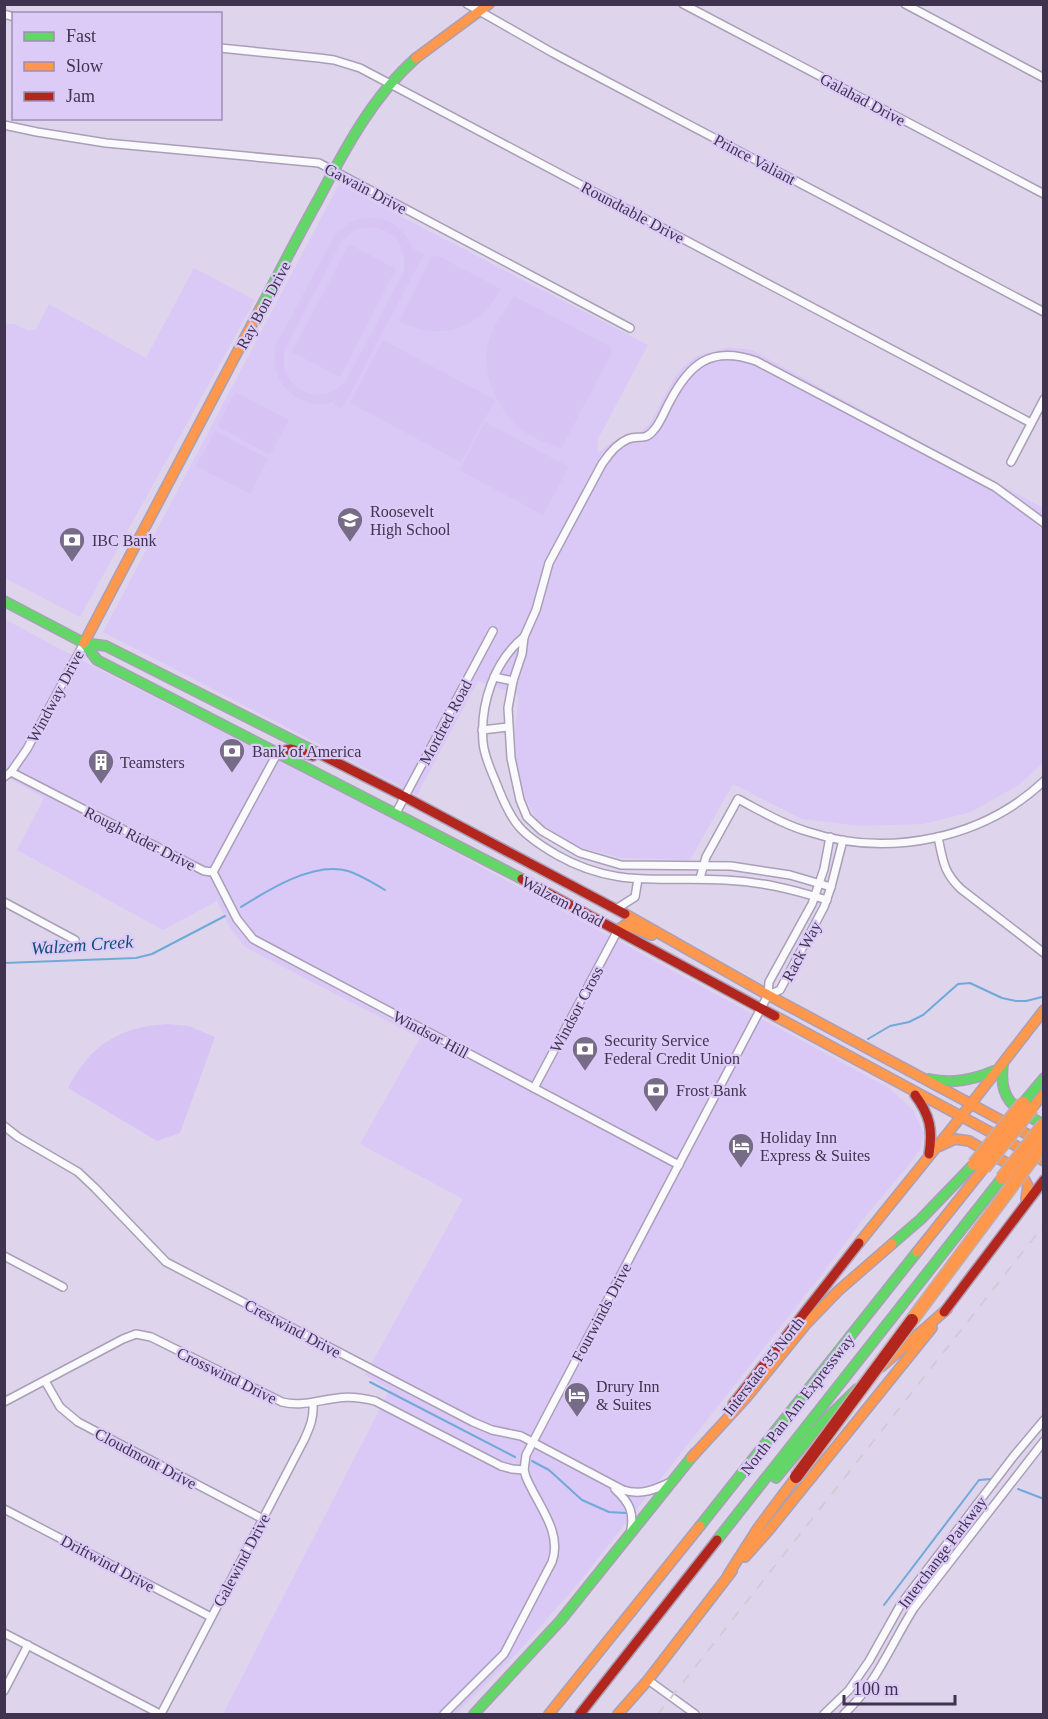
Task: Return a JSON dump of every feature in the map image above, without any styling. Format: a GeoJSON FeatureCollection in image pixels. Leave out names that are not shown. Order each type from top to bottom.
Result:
{"type":"FeatureCollection","features":[{"type":"Feature","properties":{"kind":"main road","name":"Ray Bon Drive"},"geometry":{"type":"LineString","coordinates":[[84,643],[364,116],[415,58],[485,8]]}},
{"type":"Feature","properties":{"kind":"main road","name":"Walzem Road"},"geometry":{"type":"LineString","coordinates":[[4,601],[84,643],[106,646],[405,797],[616,909],[768,995],[1044,1143]]}},
{"type":"Feature","properties":{"kind":"main road","name":"Walzem Road"},"geometry":{"type":"LineString","coordinates":[[84,643],[97,660],[618,930],[960,1118],[1044,1161]]}},
{"type":"Feature","properties":{"kind":"main road"},"geometry":{"type":"LineString","coordinates":[[278,752],[291,748],[341,765]]}},
{"type":"Feature","properties":{"kind":"main road"},"geometry":{"type":"LineString","coordinates":[[618,930],[622,925],[628,925],[680,945]]}},
{"type":"Feature","properties":{"kind":"main road","name":"Interstate 35 North"},"geometry":{"type":"LineString","coordinates":[[474,1714],[522,1667],[629,1538],[1044,1010]]}},
{"type":"Feature","properties":{"kind":"main road"},"geometry":{"type":"LineString","coordinates":[[917,1076],[959,1083],[1000,1066],[1000,1086],[1010,1106],[1044,1125]]}},
{"type":"Feature","properties":{"kind":"main road"},"geometry":{"type":"LineString","coordinates":[[1028,1105],[1044,1078]]}},
{"type":"Feature","properties":{"kind":"main road"},"geometry":{"type":"LineString","coordinates":[[911,1091],[925,1108],[932,1122],[933,1133],[928,1155]]}},
{"type":"Feature","properties":{"kind":"main road","name":"North Pan Am Expressway"},"geometry":{"type":"LineString","coordinates":[[549,1714],[584,1674],[979,1166],[1028,1105],[1044,1093]]}},
{"type":"Feature","properties":{"kind":"main road","name":"North Pan Am Expressway"},"geometry":{"type":"LineString","coordinates":[[580,1714],[1044,1125]]}},
{"type":"Feature","properties":{"kind":"main road"},"geometry":{"type":"LineString","coordinates":[[928,1155],[955,1139],[976,1145],[1024,1175],[1028,1190],[1025,1204]]}},
{"type":"Feature","properties":{"kind":"main road"},"geometry":{"type":"LineString","coordinates":[[728,1575],[758,1528],[1044,1143]]}},
{"type":"Feature","properties":{"kind":"main road"},"geometry":{"type":"LineString","coordinates":[[692,1458],[746,1398],[813,1316],[979,1166]]}},
{"type":"Feature","properties":{"kind":"main road"},"geometry":{"type":"LineString","coordinates":[[618,1714],[648,1680],[728,1575],[776,1521],[947,1309],[1025,1204],[1039,1190],[1044,1180]]}},
{"type":"Feature","properties":{"kind":"main road"},"geometry":{"type":"LineString","coordinates":[[718,1540],[764,1492],[820,1425],[947,1309]]}},
{"type":"Feature","properties":{"kind":"street","name":"Prince Valiant"},"geometry":{"type":"LineString","coordinates":[[467,4],[485,8],[564,59],[1044,312]]}},
{"type":"Feature","properties":{"kind":"street","name":"Galahad Drive"},"geometry":{"type":"LineString","coordinates":[[683,4],[1044,194]]}},
{"type":"Feature","properties":{"kind":"street"},"geometry":{"type":"LineString","coordinates":[[905,4],[1044,78]]}},
{"type":"Feature","properties":{"kind":"street","name":"Roundtable Drive"},"geometry":{"type":"LineString","coordinates":[[222,48],[334,60],[360,68],[1031,423]]}},
{"type":"Feature","properties":{"kind":"street","name":"Gawain Drive"},"geometry":{"type":"LineString","coordinates":[[4,125],[106,143],[319,163],[630,328]]}},
{"type":"Feature","properties":{"kind":"street"},"geometry":{"type":"LineString","coordinates":[[831,887],[761,870],[702,866],[621,865],[580,853],[542,831],[527,817],[513,776],[508,728],[508,708],[513,681],[549,563],[602,464],[609,453],[626,440],[645,438],[654,431],[685,375],[699,363],[712,357],[728,354],[744,356],[995,487],[1044,523]]}},
{"type":"Feature","properties":{"kind":"street"},"geometry":{"type":"LineString","coordinates":[[1011,462],[1044,399]]}},
{"type":"Feature","properties":{"kind":"street"},"geometry":{"type":"LineString","coordinates":[[1032,514],[1044,515]]}},
{"type":"Feature","properties":{"kind":"street","name":"Mordred Road"},"geometry":{"type":"LineString","coordinates":[[396,813],[493,631]]}},
{"type":"Feature","properties":{"kind":"street"},"geometry":{"type":"LineString","coordinates":[[525,636],[512,646],[494,677],[484,712],[482,730],[483,748],[511,818],[522,832],[574,865],[597,873],[638,879],[700,878],[766,884],[785,887],[827,900]]}},
{"type":"Feature","properties":{"kind":"street","name":"Windway Drive"},"geometry":{"type":"LineString","coordinates":[[8,775],[27,749],[84,643]]}},
{"type":"Feature","properties":{"kind":"street"},"geometry":{"type":"LineString","coordinates":[[494,677],[513,681]]}},
{"type":"Feature","properties":{"kind":"street"},"geometry":{"type":"LineString","coordinates":[[482,730],[508,728]]}},
{"type":"Feature","properties":{"kind":"street","name":"Rough Rider Drive"},"geometry":{"type":"LineString","coordinates":[[8,775],[204,871],[213,872],[278,752]]}},
{"type":"Feature","properties":{"kind":"street"},"geometry":{"type":"LineString","coordinates":[[700,878],[702,866],[738,799],[799,829],[843,840],[871,844],[903,844],[938,837],[974,825],[1007,809],[1033,791],[1044,780]]}},
{"type":"Feature","properties":{"kind":"street","name":"Rack Way"},"geometry":{"type":"LineString","coordinates":[[830,837],[820,884],[769,982],[768,995],[780,990],[827,900],[843,840]]}},
{"type":"Feature","properties":{"kind":"street"},"geometry":{"type":"LineString","coordinates":[[938,837],[943,863],[949,878],[1044,953]]}},
{"type":"Feature","properties":{"kind":"street","name":"Windsor Hill"},"geometry":{"type":"LineString","coordinates":[[213,872],[237,919],[253,939],[679,1165]]}},
{"type":"Feature","properties":{"kind":"street"},"geometry":{"type":"LineString","coordinates":[[616,909],[635,897],[638,879]]}},
{"type":"Feature","properties":{"kind":"street"},"geometry":{"type":"LineString","coordinates":[[4,902],[75,940]]}},
{"type":"Feature","properties":{"kind":"street","name":"Windsor Cross"},"geometry":{"type":"LineString","coordinates":[[534,1088],[618,930]]}},
{"type":"Feature","properties":{"kind":"street","name":"Fourwinds Drive"},"geometry":{"type":"LineString","coordinates":[[524,1470],[526,1455],[532,1442],[768,995]]}},
{"type":"Feature","properties":{"kind":"street","name":"Crestwind Drive"},"geometry":{"type":"LineString","coordinates":[[4,1126],[78,1173],[165,1262],[473,1422],[492,1430],[513,1433],[611,1485],[637,1493],[647,1492],[674,1480]]}},
{"type":"Feature","properties":{"kind":"street"},"geometry":{"type":"LineString","coordinates":[[4,1256],[63,1287]]}},
{"type":"Feature","properties":{"kind":"street","name":"Crosswind Drive"},"geometry":{"type":"LineString","coordinates":[[4,1402],[136,1334],[151,1337],[282,1402],[293,1405],[348,1397],[375,1401],[501,1466],[524,1470]]}},
{"type":"Feature","properties":{"kind":"street","name":"Cloudmont Drive"},"geometry":{"type":"LineString","coordinates":[[45,1381],[60,1407],[78,1422],[263,1519]]}},
{"type":"Feature","properties":{"kind":"street","name":"Galewind Drive"},"geometry":{"type":"LineString","coordinates":[[161,1714],[312,1422],[313,1403]]}},
{"type":"Feature","properties":{"kind":"street","name":"Interchange Parkway"},"geometry":{"type":"LineString","coordinates":[[824,1714],[849,1690],[869,1661],[901,1604],[1044,1420]]}},
{"type":"Feature","properties":{"kind":"street","name":"Interchange Parkway"},"geometry":{"type":"LineString","coordinates":[[844,1714],[873,1681],[914,1608],[1044,1441]]}},
{"type":"Feature","properties":{"kind":"street"},"geometry":{"type":"LineString","coordinates":[[444,1714],[504,1654],[555,1553],[554,1533],[529,1485],[524,1470]]}},
{"type":"Feature","properties":{"kind":"street","name":"Crestwind Drive"},"geometry":{"type":"LineString","coordinates":[[611,1485],[628,1501],[631,1507],[633,1521],[629,1538]]}},
{"type":"Feature","properties":{"kind":"street","name":"Driftwind Drive"},"geometry":{"type":"LineString","coordinates":[[4,1509],[212,1617]]}},
{"type":"Feature","properties":{"kind":"street"},"geometry":{"type":"LineString","coordinates":[[4,1633],[161,1714]]}},
{"type":"Feature","properties":{"kind":"street"},"geometry":{"type":"LineString","coordinates":[[4,1691],[28,1645]]}},
{"type":"Feature","properties":{"kind":"street"},"geometry":{"type":"LineString","coordinates":[[648,1680],[695,1714]]}},
{"type":"Feature","properties":{"kind":"shaded area"},"geometry":{"type":"Polygon","coordinates":[[[339,184],[648,345],[598,439],[598,453],[615,440],[641,432],[651,422],[674,378],[684,366],[697,356],[729,347],[752,350],[1043,508],[1043,763],[1019,785],[971,812],[923,824],[860,826],[802,819],[733,784],[690,860],[621,858],[579,847],[539,823],[524,797],[516,760],[515,729],[519,695],[478,681],[417,795],[103,632],[339,184]]]}},
{"type":"Feature","properties":{"kind":"shaded area"},"geometry":{"type":"Polygon","coordinates":[[[373,218],[389,222],[407,237],[414,253],[416,250],[424,254],[342,409],[334,405],[336,401],[322,404],[298,399],[281,382],[274,359],[276,345],[335,235],[351,222],[373,218]],[[371,227],[355,230],[342,241],[285,348],[283,362],[286,374],[302,390],[312,394],[324,394],[335,390],[346,381],[403,273],[402,248],[393,236],[371,227]]]}},
{"type":"Feature","properties":{"kind":"shaded area"},"geometry":{"type":"Polygon","coordinates":[[[349,244],[396,269],[340,377],[292,352],[349,244]]]}},
{"type":"Feature","properties":{"kind":"shaded area"},"geometry":{"type":"Polygon","coordinates":[[[438,256],[501,289],[481,315],[457,329],[430,331],[399,321],[431,257],[438,256]]]}},
{"type":"Feature","properties":{"kind":"shaded area"},"geometry":{"type":"Polygon","coordinates":[[[194,268],[255,300],[80,617],[5,578],[5,324],[15,324],[29,331],[36,329],[49,304],[146,358],[194,268]]]}},
{"type":"Feature","properties":{"kind":"shaded area"},"geometry":{"type":"Polygon","coordinates":[[[514,296],[609,346],[612,352],[561,449],[519,428],[500,406],[489,379],[487,350],[490,336],[514,296]]]}},
{"type":"Feature","properties":{"kind":"shaded area"},"geometry":{"type":"Polygon","coordinates":[[[383,340],[495,400],[461,462],[350,403],[383,340]]]}},
{"type":"Feature","properties":{"kind":"shaded area"},"geometry":{"type":"Polygon","coordinates":[[[235,392],[289,420],[270,455],[217,426],[235,392]]]}},
{"type":"Feature","properties":{"kind":"shaded area"},"geometry":{"type":"Polygon","coordinates":[[[485,422],[569,467],[543,515],[459,470],[485,422]]]}},
{"type":"Feature","properties":{"kind":"shaded area"},"geometry":{"type":"Polygon","coordinates":[[[215,431],[268,459],[250,494],[196,466],[215,431]]]}},
{"type":"Feature","properties":{"kind":"shaded area"},"geometry":{"type":"Polygon","coordinates":[[[4,619],[393,819],[889,1088],[913,1110],[924,1133],[920,1150],[908,1166],[864,1218],[581,1580],[520,1650],[456,1714],[223,1714],[390,1389],[365,1375],[463,1199],[360,1144],[420,1038],[245,947],[230,928],[217,901],[163,930],[17,850],[44,798],[5,776],[4,619]]]}},
{"type":"Feature","properties":{"kind":"shaded area"},"geometry":{"type":"Polygon","coordinates":[[[167,1024],[189,1026],[215,1037],[180,1133],[157,1141],[68,1088],[86,1060],[108,1041],[134,1029],[167,1024]]]}},
{"type":"Feature","properties":{"kind":"waterway","name":"Walzem Creek"},"geometry":{"type":"LineString","coordinates":[[241,907],[292,879],[321,870],[348,871],[385,890]]}},
{"type":"Feature","properties":{"kind":"waterway","name":"Walzem Creek"},"geometry":{"type":"LineString","coordinates":[[4,963],[136,958],[152,954],[225,916]]}},
{"type":"Feature","properties":{"kind":"waterway","name":"Walzem Creek"},"geometry":{"type":"LineString","coordinates":[[868,1039],[890,1026],[909,1022],[923,1015],[958,984],[970,983],[1002,998],[1016,1001],[1042,997]]}},
{"type":"Feature","properties":{"kind":"waterway"},"geometry":{"type":"LineString","coordinates":[[370,1382],[515,1457]]}},
{"type":"Feature","properties":{"kind":"waterway"},"geometry":{"type":"LineString","coordinates":[[532,1461],[549,1470],[582,1500],[609,1512],[626,1513]]}},
{"type":"Feature","properties":{"kind":"waterway"},"geometry":{"type":"LineString","coordinates":[[884,1605],[979,1480],[991,1479]]}},
{"type":"Feature","properties":{"kind":"waterway"},"geometry":{"type":"LineString","coordinates":[[1018,1489],[1044,1499]]}},
{"type":"Feature","properties":{"kind":"railway"},"geometry":{"type":"LineString","coordinates":[[658,1714],[1044,1225]]}},
{"type":"Feature","properties":{"kind":"traffic: fast"},"geometry":{"type":"LineString","coordinates":[[260,309],[361,124],[386,89],[416,58]]}},
{"type":"Feature","properties":{"kind":"traffic: fast"},"geometry":{"type":"LineString","coordinates":[[4,601],[84,643],[106,646],[316,752]]}},
{"type":"Feature","properties":{"kind":"traffic: fast"},"geometry":{"type":"LineString","coordinates":[[84,643],[97,660],[522,879]]}},
{"type":"Feature","properties":{"kind":"traffic: fast"},"geometry":{"type":"LineString","coordinates":[[1003,1064],[1002,1077],[1006,1095],[1017,1108],[1044,1125]]}},
{"type":"Feature","properties":{"kind":"traffic: fast"},"geometry":{"type":"LineString","coordinates":[[929,1079],[962,1080],[994,1071]]}},
{"type":"Feature","properties":{"kind":"traffic: fast"},"geometry":{"type":"LineString","coordinates":[[1023,1103],[1044,1078]]}},
{"type":"Feature","properties":{"kind":"traffic: fast"},"geometry":{"type":"LineString","coordinates":[[892,1244],[921,1219],[974,1164]]}},
{"type":"Feature","properties":{"kind":"traffic: fast"},"geometry":{"type":"LineString","coordinates":[[717,1540],[1002,1178]]}},
{"type":"Feature","properties":{"kind":"traffic: fast"},"geometry":{"type":"LineString","coordinates":[[700,1526],[917,1252]]}},
{"type":"Feature","properties":{"kind":"traffic: fast"},"geometry":{"type":"LineString","coordinates":[[776,1478],[820,1425],[857,1389]]}},
{"type":"Feature","properties":{"kind":"traffic: fast"},"geometry":{"type":"LineString","coordinates":[[474,1714],[561,1620],[695,1453]]}},
{"type":"Feature","properties":{"kind":"traffic: slow"},"geometry":{"type":"LineString","coordinates":[[416,58],[489,4]]}},
{"type":"Feature","properties":{"kind":"traffic: slow"},"geometry":{"type":"LineString","coordinates":[[84,643],[260,309]]}},
{"type":"Feature","properties":{"kind":"traffic: slow"},"geometry":{"type":"LineString","coordinates":[[625,914],[768,995],[1038,1140]]}},
{"type":"Feature","properties":{"kind":"traffic: slow"},"geometry":{"type":"LineString","coordinates":[[618,930],[625,925],[652,935]]}},
{"type":"Feature","properties":{"kind":"traffic: slow"},"geometry":{"type":"LineString","coordinates":[[859,1243],[1044,1010]]}},
{"type":"Feature","properties":{"kind":"traffic: slow"},"geometry":{"type":"LineString","coordinates":[[775,1016],[1044,1161]]}},
{"type":"Feature","properties":{"kind":"traffic: slow"},"geometry":{"type":"LineString","coordinates":[[1032,1108],[1044,1093]]}},
{"type":"Feature","properties":{"kind":"traffic: slow"},"geometry":{"type":"LineString","coordinates":[[974,1164],[1023,1103]]}},
{"type":"Feature","properties":{"kind":"traffic: slow"},"geometry":{"type":"LineString","coordinates":[[984,1168],[1032,1108]]}},
{"type":"Feature","properties":{"kind":"traffic: slow"},"geometry":{"type":"LineString","coordinates":[[1002,1178],[1044,1124]]}},
{"type":"Feature","properties":{"kind":"traffic: slow"},"geometry":{"type":"LineString","coordinates":[[940,1146],[955,1139],[969,1141],[1020,1171],[1028,1186],[1026,1199]]}},
{"type":"Feature","properties":{"kind":"traffic: slow"},"geometry":{"type":"LineString","coordinates":[[912,1320],[1044,1143]]}},
{"type":"Feature","properties":{"kind":"traffic: slow"},"geometry":{"type":"LineString","coordinates":[[917,1252],[984,1168]]}},
{"type":"Feature","properties":{"kind":"traffic: slow"},"geometry":{"type":"LineString","coordinates":[[691,1458],[746,1398],[807,1323],[838,1291],[892,1244]]}},
{"type":"Feature","properties":{"kind":"traffic: slow"},"geometry":{"type":"LineString","coordinates":[[881,1367],[947,1309]]}},
{"type":"Feature","properties":{"kind":"traffic: slow"},"geometry":{"type":"LineString","coordinates":[[745,1557],[932,1328]]}},
{"type":"Feature","properties":{"kind":"traffic: slow"},"geometry":{"type":"LineString","coordinates":[[728,1575],[758,1528],[796,1477]]}},
{"type":"Feature","properties":{"kind":"traffic: slow"},"geometry":{"type":"LineString","coordinates":[[549,1714],[700,1526]]}},
{"type":"Feature","properties":{"kind":"traffic: slow"},"geometry":{"type":"LineString","coordinates":[[618,1714],[648,1680],[732,1571]]}},
{"type":"Feature","properties":{"kind":"traffic: jam"},"geometry":{"type":"LineString","coordinates":[[278,752],[291,749],[313,756]]}},
{"type":"Feature","properties":{"kind":"traffic: jam"},"geometry":{"type":"LineString","coordinates":[[316,752],[625,914]]}},
{"type":"Feature","properties":{"kind":"traffic: jam"},"geometry":{"type":"LineString","coordinates":[[522,879],[775,1016]]}},
{"type":"Feature","properties":{"kind":"traffic: jam"},"geometry":{"type":"LineString","coordinates":[[915,1095],[929,1123],[931,1137],[929,1154]]}},
{"type":"Feature","properties":{"kind":"traffic: jam"},"geometry":{"type":"LineString","coordinates":[[944,1312],[1044,1180]]}},
{"type":"Feature","properties":{"kind":"traffic: jam"},"geometry":{"type":"LineString","coordinates":[[733,1404],[859,1243]]}},
{"type":"Feature","properties":{"kind":"traffic: jam"},"geometry":{"type":"LineString","coordinates":[[796,1477],[912,1320]]}},
{"type":"Feature","properties":{"kind":"traffic: jam"},"geometry":{"type":"LineString","coordinates":[[580,1714],[717,1540]]}},
{"type":"Feature","properties":{"kind":"place","name":"Roosevelt High School"},"geometry":{"type":"Point","coordinates":[350,543]}},
{"type":"Feature","properties":{"kind":"place","name":"IBC Bank"},"geometry":{"type":"Point","coordinates":[72,563]}},
{"type":"Feature","properties":{"kind":"place","name":"Bank of America"},"geometry":{"type":"Point","coordinates":[232,774]}},
{"type":"Feature","properties":{"kind":"place","name":"Teamsters"},"geometry":{"type":"Point","coordinates":[101,785]}},
{"type":"Feature","properties":{"kind":"place","name":"Security Service Federal Credit Union"},"geometry":{"type":"Point","coordinates":[585,1072]}},
{"type":"Feature","properties":{"kind":"place","name":"Frost Bank"},"geometry":{"type":"Point","coordinates":[656,1113]}},
{"type":"Feature","properties":{"kind":"place","name":"Holiday Inn Express & Suites"},"geometry":{"type":"Point","coordinates":[741,1169]}},
{"type":"Feature","properties":{"kind":"place","name":"Drury Inn & Suites"},"geometry":{"type":"Point","coordinates":[577,1418]}}]}
